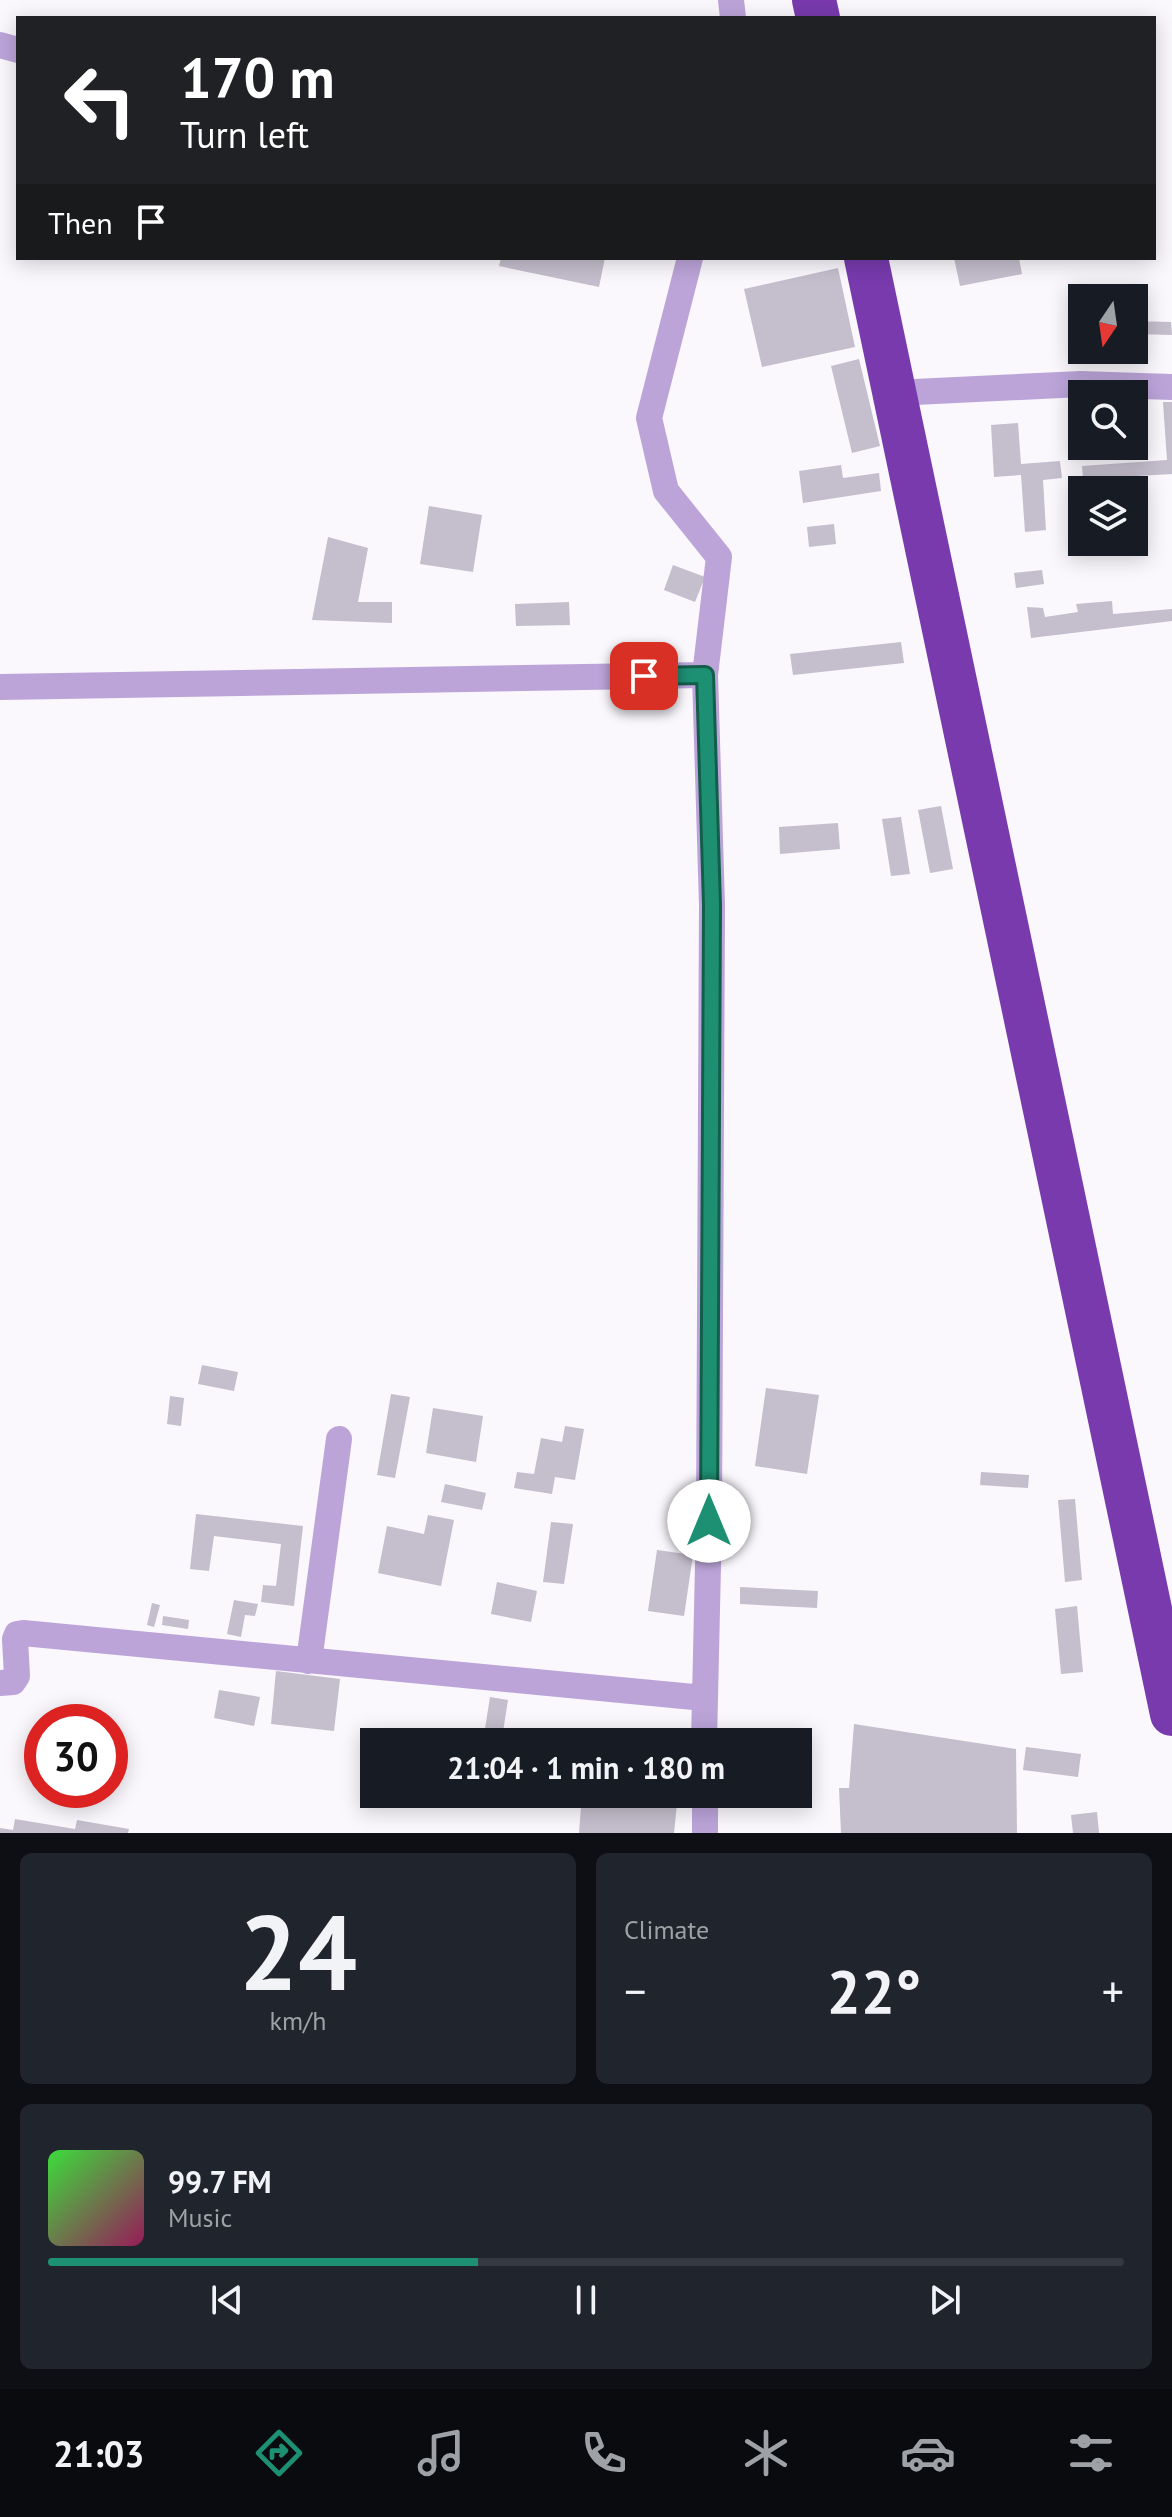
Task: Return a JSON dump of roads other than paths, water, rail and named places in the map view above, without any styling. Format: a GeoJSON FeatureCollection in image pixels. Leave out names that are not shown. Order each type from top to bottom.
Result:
{"type":"FeatureCollection","features":[{"type":"Feature","properties":{"kind":"highway"},"geometry":{"type":"LineString","coordinates":[[866,260],[1172,1714]]}},
{"type":"Feature","properties":{"kind":"street"},"geometry":{"type":"LineString","coordinates":[[689,260],[649,418],[666,491],[719,557],[705,675],[712,921],[709,1521],[704,1728]]}},
{"type":"Feature","properties":{"kind":"street"},"geometry":{"type":"LineString","coordinates":[[894,393],[1081,384],[1172,387]]}},
{"type":"Feature","properties":{"kind":"street"},"geometry":{"type":"LineString","coordinates":[[0,687],[705,675]]}},
{"type":"Feature","properties":{"kind":"street"},"geometry":{"type":"LineString","coordinates":[[309,1661],[339,1439]]}},
{"type":"Feature","properties":{"kind":"street"},"geometry":{"type":"LineString","coordinates":[[0,1683],[13,1682],[17,1676],[15,1639],[17,1634],[23,1633],[704,1698]]}},
{"type":"Feature","properties":{"kind":"street"},"geometry":{"type":"LineString","coordinates":[[705,1808],[705,1833]]}}]}
